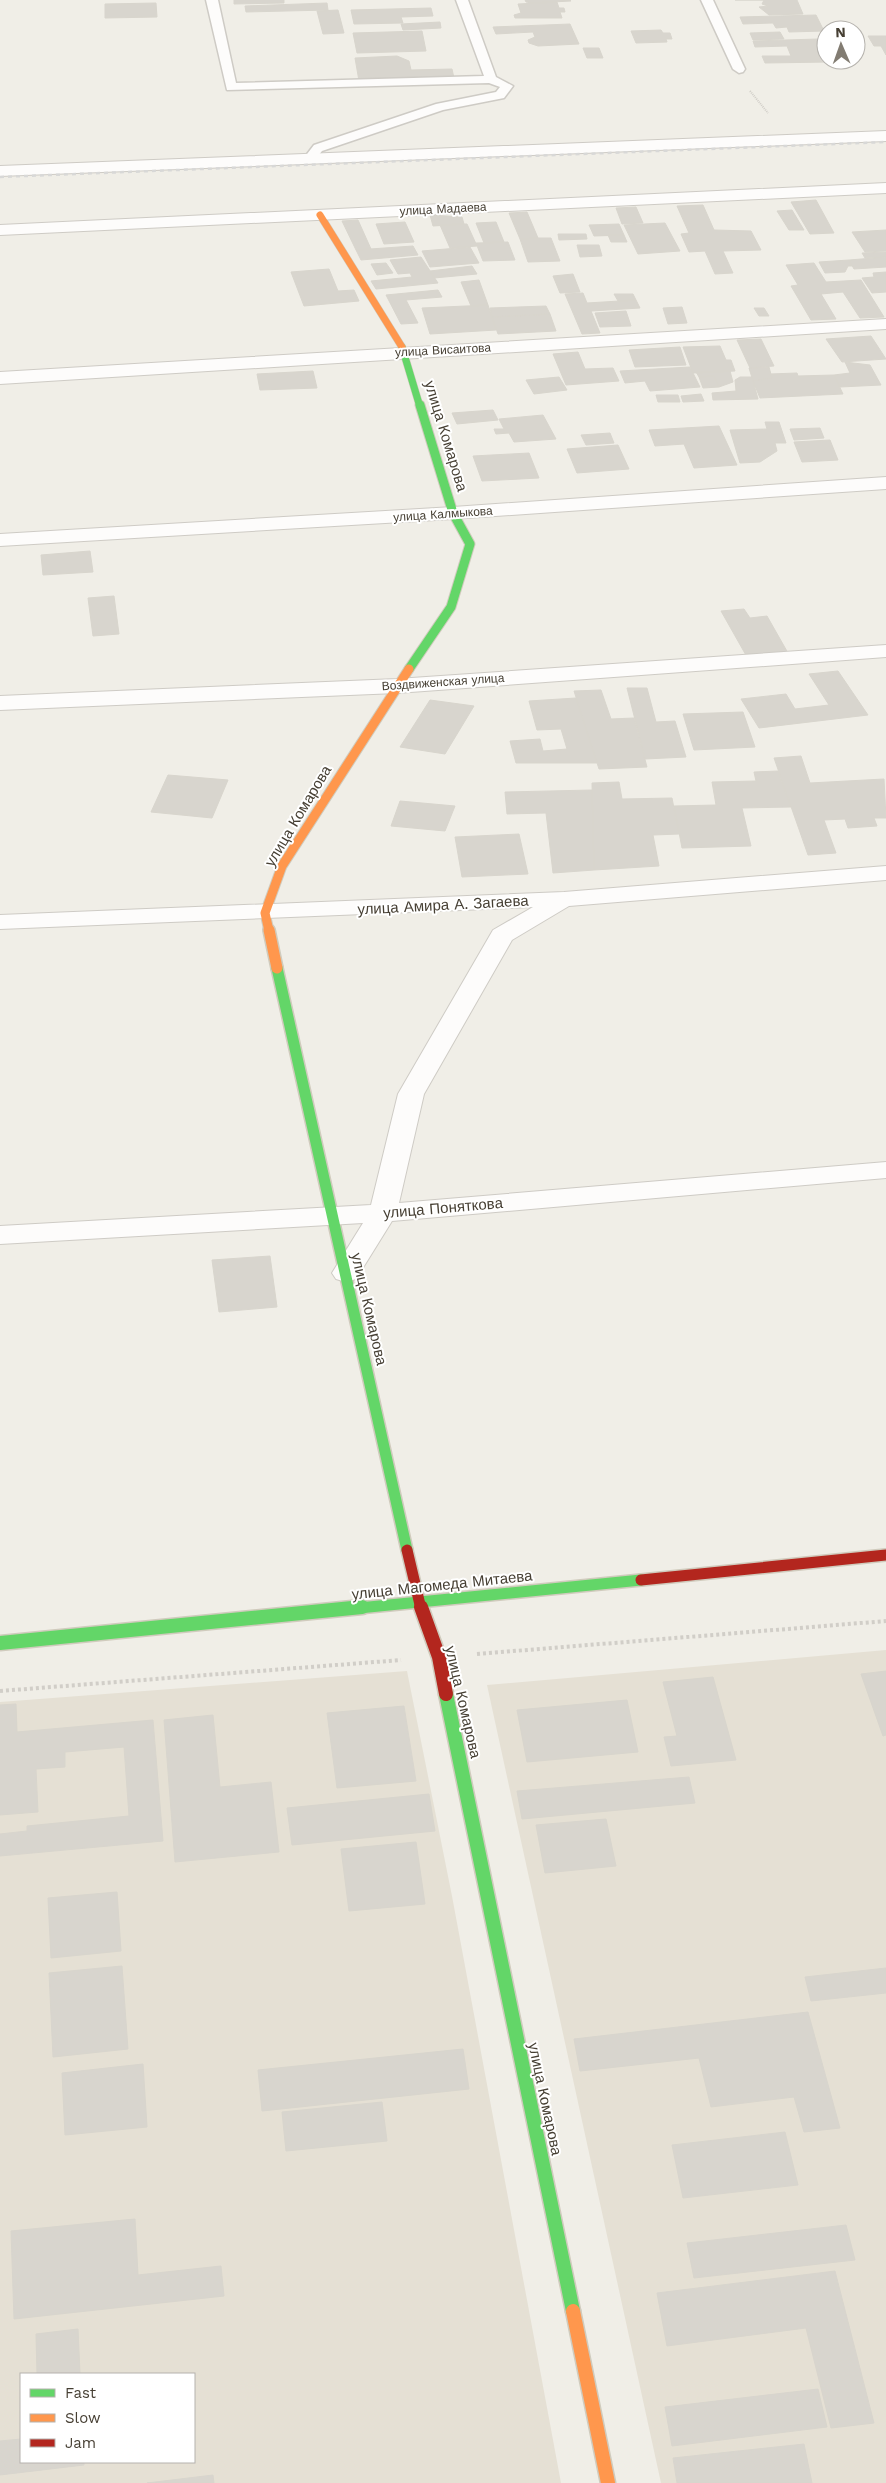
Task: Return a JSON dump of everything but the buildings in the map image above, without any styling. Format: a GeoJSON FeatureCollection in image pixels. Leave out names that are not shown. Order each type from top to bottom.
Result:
{"type":"FeatureCollection","features":[{"type":"Feature","properties":{"kind":"street"},"geometry":{"type":"LineString","coordinates":[[0,171],[886,136]]}},
{"type":"Feature","properties":{"kind":"street","name":"улица Мадаева"},"geometry":{"type":"LineString","coordinates":[[0,230],[886,188]]}},
{"type":"Feature","properties":{"kind":"street","name":"улица Комарова"},"geometry":{"type":"LineString","coordinates":[[320,215],[405,352],[453,513],[470,544],[451,607],[397,686],[282,866],[265,913],[331,1217],[346,1273],[419,1603],[439,1657],[608,2483]]}},
{"type":"Feature","properties":{"kind":"street","name":"улица Висаитова"},"geometry":{"type":"LineString","coordinates":[[0,378],[886,324]]}},
{"type":"Feature","properties":{"kind":"street","name":"улица Калмыкова"},"geometry":{"type":"LineString","coordinates":[[0,540],[453,513],[886,482]]}},
{"type":"Feature","properties":{"kind":"street","name":"Воздвиженская улица"},"geometry":{"type":"LineString","coordinates":[[0,703],[397,686],[886,651]]}},
{"type":"Feature","properties":{"kind":"street","name":"улица Амира А. Загаева"},"geometry":{"type":"LineString","coordinates":[[0,922],[564,900],[886,874]]}},
{"type":"Feature","properties":{"kind":"street"},"geometry":{"type":"LineString","coordinates":[[346,1273],[383,1213],[410,1094],[502,935],[564,900]]}},
{"type":"Feature","properties":{"kind":"street","name":"улица Поняткова"},"geometry":{"type":"LineString","coordinates":[[0,1235],[331,1217],[886,1170]]}},
{"type":"Feature","properties":{"kind":"street","name":"улица Магомеда Митаева"},"geometry":{"type":"LineString","coordinates":[[0,1643],[419,1603],[886,1555]]}},
{"type":"Feature","properties":{"kind":"lane"},"geometry":{"type":"LineString","coordinates":[[212,0],[231,87],[491,79],[508,86],[500,95],[440,107],[318,148],[310,158]]}},
{"type":"Feature","properties":{"kind":"lane"},"geometry":{"type":"LineString","coordinates":[[462,0],[491,79]]}},
{"type":"Feature","properties":{"kind":"lane"},"geometry":{"type":"LineString","coordinates":[[707,0],[739,69]]}},
{"type":"Feature","properties":{"kind":"path"},"geometry":{"type":"LineString","coordinates":[[739,69],[740,79],[776,121],[773,141]]}},
{"type":"Feature","properties":{"kind":"shaded area"},"geometry":{"type":"Polygon","coordinates":[[[886,1650],[886,2483],[661,2483],[487,1685],[886,1650]]]}},
{"type":"Feature","properties":{"kind":"shaded area"},"geometry":{"type":"Polygon","coordinates":[[[407,1671],[452,1896],[561,2483],[0,2483],[0,1702],[407,1671]]]}},
{"type":"Feature","properties":{"kind":"railway"},"geometry":{"type":"LineString","coordinates":[[0,177],[886,142]]}},
{"type":"Feature","properties":{"kind":"traffic: fast"},"geometry":{"type":"LineString","coordinates":[[402,347],[453,513],[470,544],[451,607],[409,669]]}},
{"type":"Feature","properties":{"kind":"traffic: fast"},"geometry":{"type":"LineString","coordinates":[[277,968],[407,1550]]}},
{"type":"Feature","properties":{"kind":"traffic: fast"},"geometry":{"type":"LineString","coordinates":[[0,1643],[641,1580]]}},
{"type":"Feature","properties":{"kind":"traffic: fast"},"geometry":{"type":"LineString","coordinates":[[446,1694],[573,2311]]}},
{"type":"Feature","properties":{"kind":"traffic: slow"},"geometry":{"type":"LineString","coordinates":[[320,215],[402,347]]}},
{"type":"Feature","properties":{"kind":"traffic: slow"},"geometry":{"type":"LineString","coordinates":[[277,968],[265,913],[282,866],[409,669]]}},
{"type":"Feature","properties":{"kind":"traffic: slow"},"geometry":{"type":"LineString","coordinates":[[573,2311],[608,2483]]}},
{"type":"Feature","properties":{"kind":"traffic: jam"},"geometry":{"type":"LineString","coordinates":[[407,1550],[419,1603],[439,1657],[446,1694]]}},
{"type":"Feature","properties":{"kind":"traffic: jam"},"geometry":{"type":"LineString","coordinates":[[641,1580],[886,1555]]}}]}
